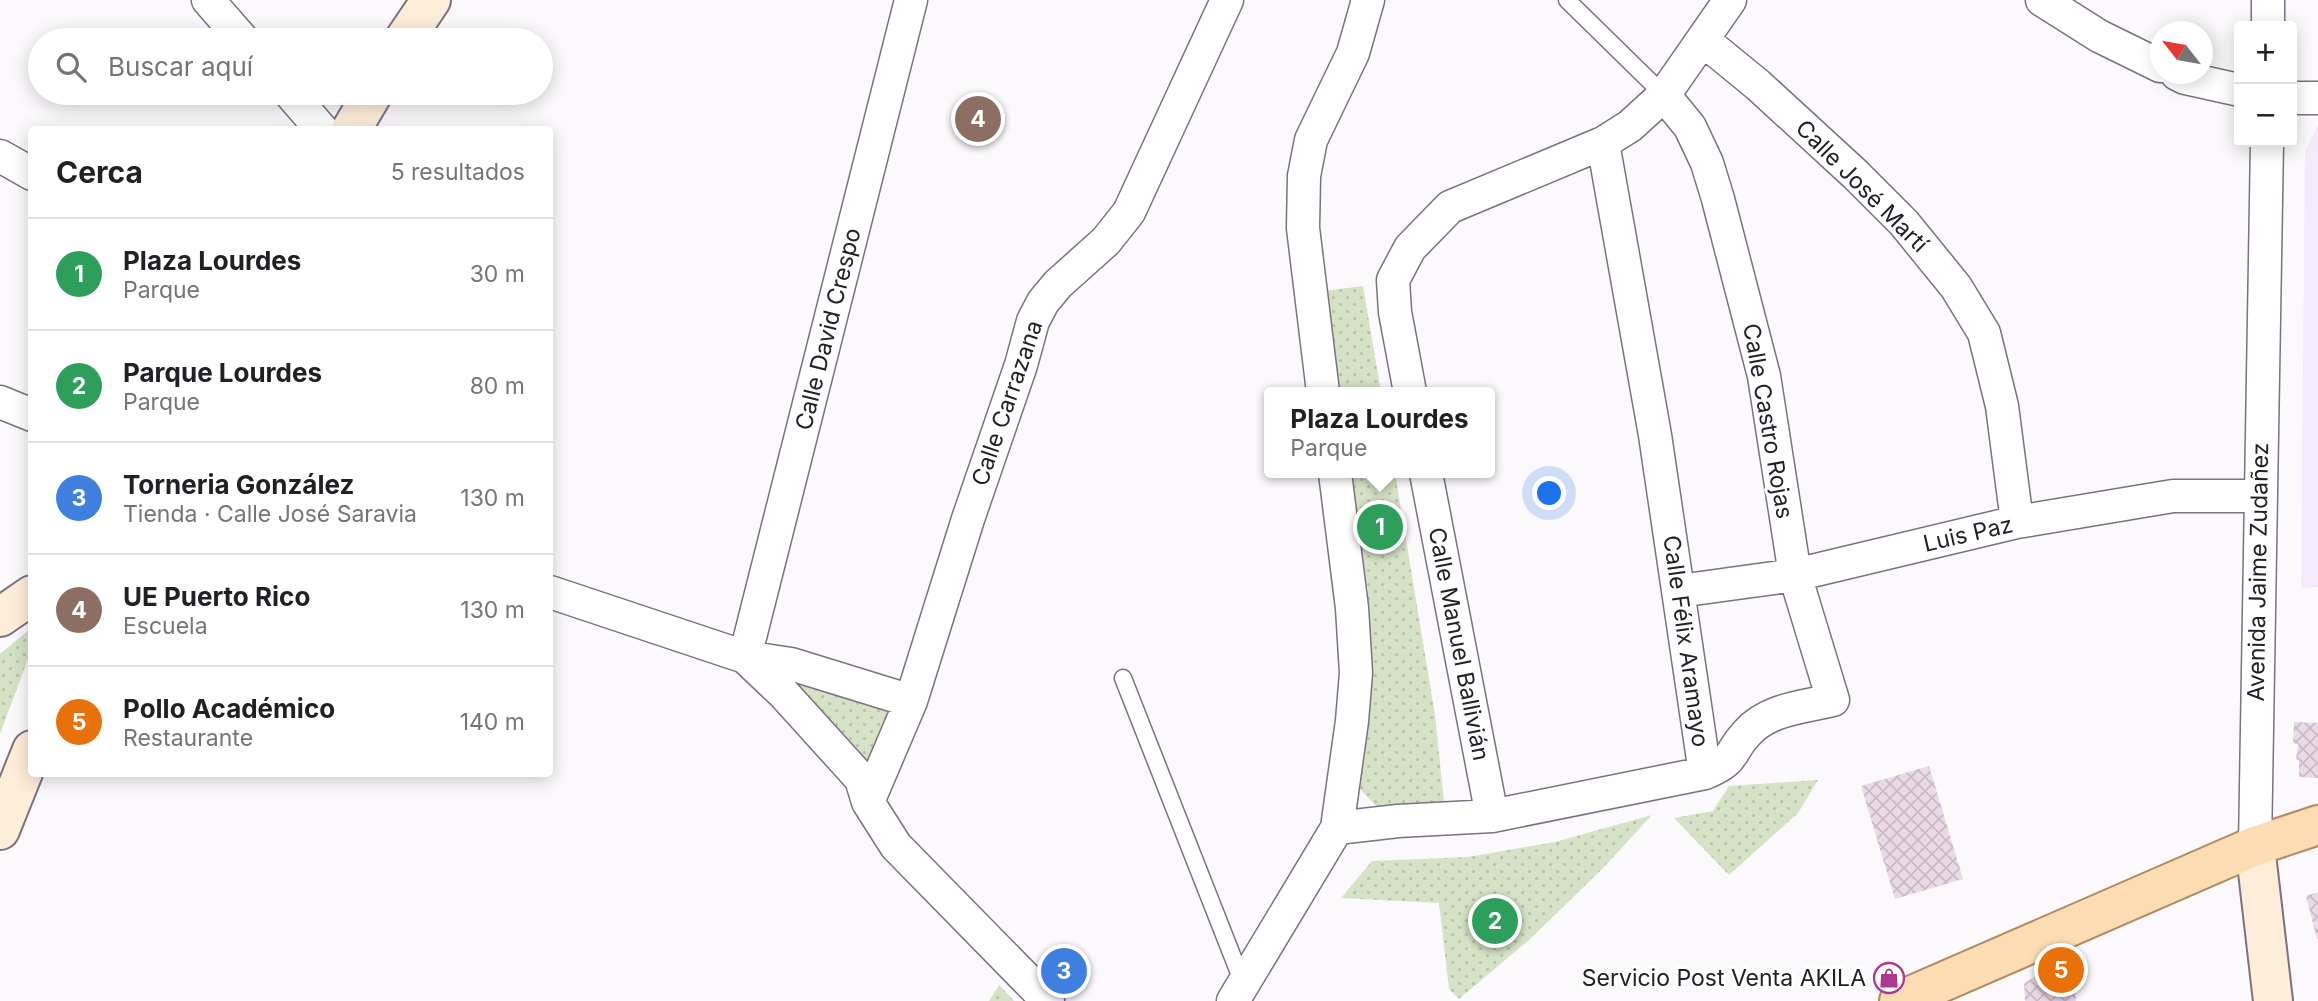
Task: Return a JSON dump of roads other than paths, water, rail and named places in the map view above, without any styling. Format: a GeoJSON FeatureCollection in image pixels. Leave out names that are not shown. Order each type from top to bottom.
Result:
{"type":"FeatureCollection","features":[{"type":"Feature","properties":{"kind":"main road"},"geometry":{"type":"LineString","coordinates":[[1899,1001],[2255,846],[2318,825]]}},
{"type":"Feature","properties":{"kind":"street"},"geometry":{"type":"LineString","coordinates":[[208,0],[232,28]]}},
{"type":"Feature","properties":{"kind":"street"},"geometry":{"type":"LineString","coordinates":[[412,28],[431,0]]}},
{"type":"Feature","properties":{"kind":"street","name":"Calle David Crespo"},"geometry":{"type":"LineString","coordinates":[[745,657],[911,0]]}},
{"type":"Feature","properties":{"kind":"street"},"geometry":{"type":"LineString","coordinates":[[1322,387],[1303,228],[1304,176],[1311,140],[1353,53],[1368,0]]}},
{"type":"Feature","properties":{"kind":"street"},"geometry":{"type":"LineString","coordinates":[[1409,387],[1395,312],[1393,280],[1410,248],[1450,207],[1604,143],[1630,126],[1664,95],[1731,0]]}},
{"type":"Feature","properties":{"kind":"street"},"geometry":{"type":"LineString","coordinates":[[2042,0],[2099,36],[2150,61]]}},
{"type":"Feature","properties":{"kind":"street"},"geometry":{"type":"LineString","coordinates":[[2268,0],[2268,21]]}},
{"type":"Feature","properties":{"kind":"street","name":"Calle Carrazana"},"geometry":{"type":"LineString","coordinates":[[868,802],[911,701],[1033,321],[1043,302],[1058,284],[1107,241],[1129,212],[1224,1]]}},
{"type":"Feature","properties":{"kind":"street","name":"Calle José Martí"},"geometry":{"type":"LineString","coordinates":[[1703,40],[1759,85],[1855,174],[1904,223],[1956,287],[1984,333],[2002,406],[2017,522]]}},
{"type":"Feature","properties":{"kind":"street"},"geometry":{"type":"LineString","coordinates":[[2212,84],[2234,89]]}},
{"type":"Feature","properties":{"kind":"street","name":"Calle Castro Rojas"},"geometry":{"type":"LineString","coordinates":[[1664,95],[1690,127],[1707,163],[1718,199],[1764,376],[1795,575],[1833,700],[1778,712],[1761,721],[1747,732],[1731,758],[1704,773]]}},
{"type":"Feature","properties":{"kind":"street"},"geometry":{"type":"LineString","coordinates":[[2297,98],[2318,98]]}},
{"type":"Feature","properties":{"kind":"street"},"geometry":{"type":"LineString","coordinates":[[300,105],[319,126]]}},
{"type":"Feature","properties":{"kind":"street"},"geometry":{"type":"LineString","coordinates":[[353,126],[366,105]]}},
{"type":"Feature","properties":{"kind":"street","name":"Calle Félix Aramayo"},"geometry":{"type":"LineString","coordinates":[[1337,828],[1398,821],[1492,816],[1704,773],[1655,435],[1604,143]]}},
{"type":"Feature","properties":{"kind":"street","name":"Avenida Jaime Zudañez"},"geometry":{"type":"LineString","coordinates":[[2267,147],[2255,846],[2273,1001]]}},
{"type":"Feature","properties":{"kind":"street"},"geometry":{"type":"LineString","coordinates":[[0,156],[28,172]]}},
{"type":"Feature","properties":{"kind":"street"},"geometry":{"type":"LineString","coordinates":[[0,402],[28,413]]}},
{"type":"Feature","properties":{"kind":"street"},"geometry":{"type":"LineString","coordinates":[[1239,993],[1337,828],[1356,673],[1344,528],[1336,478]]}},
{"type":"Feature","properties":{"kind":"street","name":"Calle Manuel Ballivián"},"geometry":{"type":"LineString","coordinates":[[1427,478],[1492,816]]}},
{"type":"Feature","properties":{"kind":"street","name":"Luis Paz"},"geometry":{"type":"LineString","coordinates":[[1679,591],[1795,575],[2017,522],[2173,496],[2259,496]]}},
{"type":"Feature","properties":{"kind":"street"},"geometry":{"type":"LineString","coordinates":[[553,593],[745,657],[791,664],[911,701]]}},
{"type":"Feature","properties":{"kind":"street"},"geometry":{"type":"LineString","coordinates":[[0,617],[28,598]]}},
{"type":"Feature","properties":{"kind":"street"},"geometry":{"type":"LineString","coordinates":[[745,657],[784,694],[860,779],[868,802],[896,846],[1048,1001]]}},
{"type":"Feature","properties":{"kind":"street"},"geometry":{"type":"LineString","coordinates":[[0,830],[28,760]]}},
{"type":"Feature","properties":{"kind":"lane","name":"Calle Castro Rojas"},"geometry":{"type":"LineString","coordinates":[[1567,0],[1664,95]]}},
{"type":"Feature","properties":{"kind":"lane"},"geometry":{"type":"LineString","coordinates":[[1123,678],[1239,993]]}},
{"type":"Feature","properties":{"kind":"place","name":"UE Puerto Rico"},"geometry":{"type":"Point","coordinates":[978,119]}},
{"type":"Feature","properties":{"kind":"place","name":"Plaza Lourdes"},"geometry":{"type":"Point","coordinates":[1380,527]}},
{"type":"Feature","properties":{"kind":"place","name":"Parque Lourdes"},"geometry":{"type":"Point","coordinates":[1495,921]}},
{"type":"Feature","properties":{"kind":"place","name":"Pollo Académico"},"geometry":{"type":"Point","coordinates":[2061,970]}},
{"type":"Feature","properties":{"kind":"place","name":"Torneria González"},"geometry":{"type":"Point","coordinates":[1064,971]}},
{"type":"Feature","properties":{"kind":"place","name":"Servicio Post Venta AKILA"},"geometry":{"type":"Point","coordinates":[1889,978]}}]}
